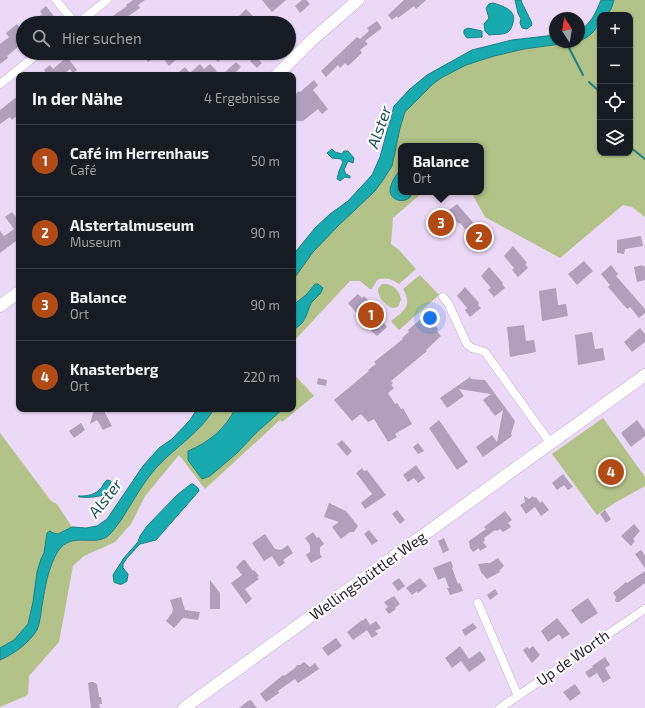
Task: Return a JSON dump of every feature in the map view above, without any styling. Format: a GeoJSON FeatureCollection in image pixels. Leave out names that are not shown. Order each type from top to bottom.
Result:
{"type":"FeatureCollection","features":[{"type":"Feature","properties":{"kind":"main road"},"geometry":{"type":"LineString","coordinates":[[296,56],[358,0]]}},
{"type":"Feature","properties":{"kind":"main road"},"geometry":{"type":"LineString","coordinates":[[280,72],[292,60]]}},
{"type":"Feature","properties":{"kind":"main road"},"geometry":{"type":"LineString","coordinates":[[0,306],[16,294]]}},
{"type":"Feature","properties":{"kind":"main road","name":"Wellingsbüttler Weg"},"geometry":{"type":"LineString","coordinates":[[184,708],[645,375]]}},
{"type":"Feature","properties":{"kind":"street"},"geometry":{"type":"LineString","coordinates":[[56,0],[70,16]]}},
{"type":"Feature","properties":{"kind":"street"},"geometry":{"type":"LineString","coordinates":[[85,16],[107,0]]}},
{"type":"Feature","properties":{"kind":"street"},"geometry":{"type":"LineString","coordinates":[[0,84],[30,60]]}},
{"type":"Feature","properties":{"kind":"street"},"geometry":{"type":"LineString","coordinates":[[443,297],[448,303],[467,344],[472,348],[485,352],[551,444]]}},
{"type":"Feature","properties":{"kind":"street"},"geometry":{"type":"LineString","coordinates":[[478,603],[518,696]]}},
{"type":"Feature","properties":{"kind":"street","name":"Up de Worth"},"geometry":{"type":"LineString","coordinates":[[500,708],[645,608]]}},
{"type":"Feature","properties":{"kind":"shaded area"},"geometry":{"type":"Polygon","coordinates":[[[515,0],[521,0],[531,21],[532,25],[527,29],[522,28],[520,23],[521,19],[515,0]]]}},
{"type":"Feature","properties":{"kind":"shaded area"},"geometry":{"type":"Polygon","coordinates":[[[601,0],[645,0],[645,217],[632,207],[623,205],[560,258],[485,217],[473,195],[484,195],[484,143],[398,143],[398,172],[394,178],[390,191],[398,193],[398,195],[420,195],[393,218],[391,244],[399,250],[416,269],[399,284],[389,279],[380,279],[377,280],[372,289],[360,281],[350,281],[296,339],[296,326],[323,288],[309,291],[296,303],[296,251],[315,228],[330,214],[348,201],[372,175],[380,157],[394,106],[410,89],[427,75],[472,50],[512,40],[549,36],[549,48],[585,48],[585,26],[590,21],[601,0]]]}},
{"type":"Feature","properties":{"kind":"shaded area"},"geometry":{"type":"Polygon","coordinates":[[[601,0],[614,0],[609,12],[597,12],[597,27],[585,38],[585,26],[595,13],[601,0]]]}},
{"type":"Feature","properties":{"kind":"shaded area"},"geometry":{"type":"Polygon","coordinates":[[[493,3],[508,9],[513,15],[514,19],[512,27],[506,33],[489,35],[485,31],[484,24],[489,18],[486,8],[489,4],[493,3]]]}},
{"type":"Feature","properties":{"kind":"shaded area"},"geometry":{"type":"Polygon","coordinates":[[[468,28],[482,31],[482,37],[467,38],[464,34],[464,30],[468,28]]]}},
{"type":"Feature","properties":{"kind":"shaded area"},"geometry":{"type":"Polygon","coordinates":[[[549,36],[549,46],[524,49],[494,56],[466,65],[441,78],[433,84],[405,112],[392,166],[383,180],[375,191],[313,252],[296,276],[296,251],[315,228],[330,214],[348,201],[372,175],[380,157],[394,106],[410,89],[427,75],[472,50],[512,40],[549,36]]]}},
{"type":"Feature","properties":{"kind":"shaded area"},"geometry":{"type":"Polygon","coordinates":[[[332,149],[335,152],[342,154],[344,151],[348,151],[354,158],[353,163],[348,161],[344,170],[350,178],[345,177],[340,181],[337,179],[343,162],[341,159],[332,158],[327,153],[332,149]]]}},
{"type":"Feature","properties":{"kind":"shaded area"},"geometry":{"type":"Polygon","coordinates":[[[398,173],[398,195],[411,195],[408,199],[397,200],[391,195],[390,188],[398,173]]]}},
{"type":"Feature","properties":{"kind":"shaded area"},"geometry":{"type":"Polygon","coordinates":[[[420,275],[439,295],[399,330],[391,321],[406,308],[407,300],[403,289],[420,275]]]}},
{"type":"Feature","properties":{"kind":"shaded area"},"geometry":{"type":"Polygon","coordinates":[[[315,284],[318,284],[323,288],[320,294],[311,303],[303,322],[296,328],[296,303],[306,295],[315,284]]]}},
{"type":"Feature","properties":{"kind":"shaded area"},"geometry":{"type":"Polygon","coordinates":[[[382,284],[392,286],[397,290],[401,300],[398,307],[392,308],[386,305],[382,300],[378,289],[382,284]]]}},
{"type":"Feature","properties":{"kind":"shaded area"},"geometry":{"type":"Polygon","coordinates":[[[296,376],[314,396],[296,411],[296,376]]]}},
{"type":"Feature","properties":{"kind":"shaded area"},"geometry":{"type":"Polygon","coordinates":[[[195,412],[233,412],[227,422],[216,434],[203,444],[188,451],[202,479],[237,453],[279,412],[294,412],[282,422],[280,420],[205,489],[179,455],[145,496],[131,524],[115,542],[84,556],[73,566],[59,642],[29,676],[28,695],[0,707],[0,433],[51,501],[57,504],[72,527],[86,528],[97,526],[107,519],[143,466],[159,448],[172,439],[190,420],[195,412]]]}},
{"type":"Feature","properties":{"kind":"shaded area"},"geometry":{"type":"Polygon","coordinates":[[[195,412],[212,412],[195,433],[164,460],[152,473],[121,520],[108,536],[96,540],[76,540],[64,545],[58,551],[47,578],[40,621],[37,630],[21,648],[0,660],[0,648],[14,640],[28,624],[37,572],[44,553],[47,533],[50,531],[58,534],[72,527],[86,528],[97,526],[107,519],[143,466],[159,448],[172,439],[190,420],[195,412]]]}},
{"type":"Feature","properties":{"kind":"shaded area"},"geometry":{"type":"Polygon","coordinates":[[[233,412],[280,412],[257,432],[237,453],[210,476],[202,479],[188,460],[188,451],[203,444],[216,434],[233,412]]]}},
{"type":"Feature","properties":{"kind":"shaded area"},"geometry":{"type":"Polygon","coordinates":[[[603,418],[645,477],[645,486],[597,515],[552,454],[603,418]]]}},
{"type":"Feature","properties":{"kind":"shaded area"},"geometry":{"type":"Polygon","coordinates":[[[107,480],[111,481],[107,494],[89,497],[78,496],[92,495],[100,489],[107,480]]]}},
{"type":"Feature","properties":{"kind":"shaded area"},"geometry":{"type":"Polygon","coordinates":[[[191,484],[198,488],[199,491],[156,540],[140,544],[127,558],[123,564],[123,568],[128,574],[127,581],[121,584],[114,582],[113,575],[123,559],[138,542],[147,526],[177,495],[191,484]]]}},
{"type":"Feature","properties":{"kind":"building"},"geometry":{"type":"Polygon","coordinates":[[[133,0],[145,0],[138,5],[140,8],[128,16],[113,16],[127,6],[126,5],[133,0]]]}},
{"type":"Feature","properties":{"kind":"building"},"geometry":{"type":"Polygon","coordinates":[[[262,0],[286,0],[272,12],[262,0]]]}},
{"type":"Feature","properties":{"kind":"building"},"geometry":{"type":"Polygon","coordinates":[[[302,0],[306,0],[310,4],[300,13],[295,6],[302,0]]]}},
{"type":"Feature","properties":{"kind":"building"},"geometry":{"type":"Polygon","coordinates":[[[404,0],[426,0],[416,9],[414,6],[398,18],[397,16],[392,20],[388,15],[404,0]]]}},
{"type":"Feature","properties":{"kind":"building"},"geometry":{"type":"Polygon","coordinates":[[[46,6],[54,16],[40,16],[42,14],[40,11],[46,6]]]}},
{"type":"Feature","properties":{"kind":"building"},"geometry":{"type":"Polygon","coordinates":[[[246,9],[253,16],[239,16],[246,9]]]}},
{"type":"Feature","properties":{"kind":"building"},"geometry":{"type":"Polygon","coordinates":[[[377,21],[382,28],[365,41],[368,44],[360,50],[362,53],[348,66],[345,63],[340,68],[338,65],[326,77],[321,71],[357,37],[360,39],[369,31],[367,28],[377,21]]]}},
{"type":"Feature","properties":{"kind":"building"},"geometry":{"type":"Polygon","coordinates":[[[16,25],[16,49],[0,64],[0,44],[9,37],[6,33],[16,25]]]}},
{"type":"Feature","properties":{"kind":"building"},"geometry":{"type":"Polygon","coordinates":[[[64,60],[69,60],[77,70],[74,72],[70,69],[66,72],[45,72],[44,70],[50,65],[53,69],[64,60]]]}},
{"type":"Feature","properties":{"kind":"building"},"geometry":{"type":"Polygon","coordinates":[[[166,60],[176,60],[169,66],[165,61],[166,60]]]}},
{"type":"Feature","properties":{"kind":"building"},"geometry":{"type":"Polygon","coordinates":[[[259,60],[262,63],[257,68],[250,61],[259,60]]]}},
{"type":"Feature","properties":{"kind":"building"},"geometry":{"type":"Polygon","coordinates":[[[236,62],[241,67],[236,72],[225,72],[236,62]]]}},
{"type":"Feature","properties":{"kind":"building"},"geometry":{"type":"Polygon","coordinates":[[[200,64],[204,69],[210,64],[217,71],[216,72],[191,72],[200,64]]]}},
{"type":"Feature","properties":{"kind":"building"},"geometry":{"type":"Polygon","coordinates":[[[185,67],[189,72],[179,72],[185,67]]]}},
{"type":"Feature","properties":{"kind":"building"},"geometry":{"type":"Polygon","coordinates":[[[314,80],[318,85],[313,90],[328,109],[322,114],[318,109],[303,121],[297,121],[296,93],[299,91],[300,92],[314,80]]]}},
{"type":"Feature","properties":{"kind":"building"},"geometry":{"type":"Polygon","coordinates":[[[16,97],[16,117],[12,120],[10,117],[0,124],[0,110],[16,97]]]}},
{"type":"Feature","properties":{"kind":"building"},"geometry":{"type":"Polygon","coordinates":[[[457,204],[491,243],[484,249],[480,245],[478,247],[460,223],[459,224],[451,216],[453,214],[449,210],[457,204]]]}},
{"type":"Feature","properties":{"kind":"building"},"geometry":{"type":"Polygon","coordinates":[[[12,212],[16,217],[16,241],[0,253],[0,231],[4,236],[14,229],[5,217],[12,212]]]}},
{"type":"Feature","properties":{"kind":"building"},"geometry":{"type":"Polygon","coordinates":[[[641,236],[643,246],[625,249],[624,254],[617,253],[617,240],[641,236]]]}},
{"type":"Feature","properties":{"kind":"building"},"geometry":{"type":"Polygon","coordinates":[[[513,246],[527,263],[525,264],[528,268],[518,277],[512,270],[514,268],[504,256],[513,246]]]}},
{"type":"Feature","properties":{"kind":"building"},"geometry":{"type":"Polygon","coordinates":[[[584,261],[593,271],[577,285],[568,274],[584,261]]]}},
{"type":"Feature","properties":{"kind":"building"},"geometry":{"type":"Polygon","coordinates":[[[611,265],[618,274],[616,276],[645,309],[645,313],[639,318],[630,307],[627,309],[608,287],[610,285],[601,274],[611,265]]]}},
{"type":"Feature","properties":{"kind":"building"},"geometry":{"type":"Polygon","coordinates":[[[643,265],[643,267],[645,266],[645,280],[637,282],[634,267],[643,265]]]}},
{"type":"Feature","properties":{"kind":"building"},"geometry":{"type":"Polygon","coordinates":[[[489,267],[503,283],[502,284],[505,288],[494,297],[488,290],[491,288],[481,276],[489,267]]]}},
{"type":"Feature","properties":{"kind":"building"},"geometry":{"type":"Polygon","coordinates":[[[465,287],[479,303],[478,305],[481,308],[470,317],[465,310],[467,308],[457,296],[465,287]]]}},
{"type":"Feature","properties":{"kind":"building"},"geometry":{"type":"Polygon","coordinates":[[[556,288],[558,305],[566,304],[568,316],[542,321],[539,291],[556,288]]]}},
{"type":"Feature","properties":{"kind":"building"},"geometry":{"type":"Polygon","coordinates":[[[358,294],[362,298],[364,296],[368,300],[366,302],[380,318],[381,316],[385,320],[383,322],[387,327],[377,336],[368,328],[348,303],[358,294]]]}},
{"type":"Feature","properties":{"kind":"building"},"geometry":{"type":"Polygon","coordinates":[[[422,318],[427,323],[431,320],[441,336],[426,350],[427,351],[391,381],[393,383],[391,385],[394,388],[388,393],[395,404],[397,403],[401,409],[403,408],[412,424],[395,434],[397,437],[388,442],[374,419],[368,422],[361,414],[352,421],[334,400],[369,371],[368,370],[376,364],[374,362],[403,339],[402,338],[409,332],[408,330],[422,318]]]}},
{"type":"Feature","properties":{"kind":"building"},"geometry":{"type":"Polygon","coordinates":[[[524,325],[526,341],[534,340],[536,352],[510,357],[507,327],[524,325]]]}},
{"type":"Feature","properties":{"kind":"building"},"geometry":{"type":"Polygon","coordinates":[[[640,328],[645,334],[645,342],[632,352],[624,342],[640,328]]]}},
{"type":"Feature","properties":{"kind":"building"},"geometry":{"type":"Polygon","coordinates":[[[592,332],[595,349],[603,348],[605,360],[578,365],[575,335],[592,332]]]}},
{"type":"Feature","properties":{"kind":"building"},"geometry":{"type":"Polygon","coordinates":[[[470,377],[471,379],[485,380],[515,421],[511,434],[512,436],[483,457],[476,447],[492,435],[497,442],[503,410],[495,416],[483,400],[491,394],[459,389],[464,396],[447,408],[440,398],[470,377]]]}},
{"type":"Feature","properties":{"kind":"building"},"geometry":{"type":"Polygon","coordinates":[[[318,378],[327,380],[326,386],[317,384],[318,378]]]}},
{"type":"Feature","properties":{"kind":"building"},"geometry":{"type":"Polygon","coordinates":[[[93,412],[105,412],[112,426],[103,430],[97,420],[90,424],[93,412]]]}},
{"type":"Feature","properties":{"kind":"building"},"geometry":{"type":"Polygon","coordinates":[[[439,420],[468,462],[457,470],[429,428],[439,420]]]}},
{"type":"Feature","properties":{"kind":"building"},"geometry":{"type":"Polygon","coordinates":[[[637,420],[645,431],[645,436],[631,447],[621,433],[637,420]]]}},
{"type":"Feature","properties":{"kind":"building"},"geometry":{"type":"Polygon","coordinates":[[[81,423],[85,430],[74,438],[69,431],[81,423]]]}},
{"type":"Feature","properties":{"kind":"building"},"geometry":{"type":"Polygon","coordinates":[[[342,440],[352,451],[347,456],[337,444],[342,440]]]}},
{"type":"Feature","properties":{"kind":"building"},"geometry":{"type":"Polygon","coordinates":[[[418,443],[424,451],[418,454],[413,447],[418,443]]]}},
{"type":"Feature","properties":{"kind":"building"},"geometry":{"type":"Polygon","coordinates":[[[416,465],[425,478],[418,483],[414,478],[408,482],[403,475],[416,465]]]}},
{"type":"Feature","properties":{"kind":"building"},"geometry":{"type":"Polygon","coordinates":[[[362,468],[364,471],[367,470],[386,495],[365,509],[361,503],[372,494],[356,473],[362,468]]]}},
{"type":"Feature","properties":{"kind":"building"},"geometry":{"type":"Polygon","coordinates":[[[563,474],[573,487],[568,490],[564,485],[557,490],[552,483],[563,474]]]}},
{"type":"Feature","properties":{"kind":"building"},"geometry":{"type":"Polygon","coordinates":[[[524,496],[529,499],[533,496],[534,498],[536,497],[540,503],[542,501],[549,510],[541,516],[535,507],[526,514],[520,505],[525,502],[524,496]]]}},
{"type":"Feature","properties":{"kind":"building"},"geometry":{"type":"Polygon","coordinates":[[[329,503],[346,511],[358,526],[354,532],[350,532],[341,539],[332,527],[339,522],[324,517],[329,503]]]}},
{"type":"Feature","properties":{"kind":"building"},"geometry":{"type":"Polygon","coordinates":[[[397,510],[405,520],[400,524],[392,514],[397,510]]]}},
{"type":"Feature","properties":{"kind":"building"},"geometry":{"type":"Polygon","coordinates":[[[605,510],[611,519],[606,523],[600,514],[605,510]]]}},
{"type":"Feature","properties":{"kind":"building"},"geometry":{"type":"Polygon","coordinates":[[[505,511],[512,520],[508,523],[511,527],[503,532],[500,529],[497,531],[495,530],[484,538],[485,540],[483,542],[487,547],[480,551],[479,548],[473,552],[470,548],[469,541],[486,529],[484,527],[505,511]]]}},
{"type":"Feature","properties":{"kind":"building"},"geometry":{"type":"Polygon","coordinates":[[[634,524],[640,531],[633,539],[635,541],[631,546],[621,536],[634,524]]]}},
{"type":"Feature","properties":{"kind":"building"},"geometry":{"type":"Polygon","coordinates":[[[369,530],[378,541],[372,545],[364,534],[369,530]]]}},
{"type":"Feature","properties":{"kind":"building"},"geometry":{"type":"Polygon","coordinates":[[[313,532],[324,544],[320,547],[320,554],[322,557],[311,563],[306,555],[310,552],[310,545],[305,538],[313,532]]]}},
{"type":"Feature","properties":{"kind":"building"},"geometry":{"type":"Polygon","coordinates":[[[265,534],[275,549],[281,550],[288,545],[293,553],[283,560],[285,563],[279,567],[272,556],[264,561],[252,543],[265,534]]]}},
{"type":"Feature","properties":{"kind":"building"},"geometry":{"type":"Polygon","coordinates":[[[444,538],[449,550],[443,553],[438,541],[444,538]]]}},
{"type":"Feature","properties":{"kind":"building"},"geometry":{"type":"Polygon","coordinates":[[[641,550],[645,555],[645,568],[635,554],[641,550]]]}},
{"type":"Feature","properties":{"kind":"building"},"geometry":{"type":"Polygon","coordinates":[[[498,558],[504,566],[499,571],[500,572],[487,579],[481,572],[478,564],[490,563],[498,558]]]}},
{"type":"Feature","properties":{"kind":"building"},"geometry":{"type":"Polygon","coordinates":[[[243,560],[245,560],[253,571],[254,570],[259,576],[257,577],[259,579],[245,589],[252,599],[246,604],[231,583],[242,575],[236,567],[243,560]]]}},
{"type":"Feature","properties":{"kind":"building"},"geometry":{"type":"Polygon","coordinates":[[[451,561],[458,584],[460,583],[463,591],[450,595],[445,577],[438,580],[433,568],[451,561]]]}},
{"type":"Feature","properties":{"kind":"building"},"geometry":{"type":"Polygon","coordinates":[[[645,571],[645,583],[619,602],[616,602],[616,597],[613,593],[626,582],[627,583],[645,571]]]}},
{"type":"Feature","properties":{"kind":"building"},"geometry":{"type":"Polygon","coordinates":[[[399,578],[405,586],[398,591],[392,583],[399,578]]]}},
{"type":"Feature","properties":{"kind":"building"},"geometry":{"type":"Polygon","coordinates":[[[420,578],[427,586],[418,593],[417,591],[412,595],[406,588],[420,578]]]}},
{"type":"Feature","properties":{"kind":"building"},"geometry":{"type":"Polygon","coordinates":[[[210,580],[220,593],[220,609],[210,609],[210,580]]]}},
{"type":"Feature","properties":{"kind":"building"},"geometry":{"type":"Polygon","coordinates":[[[495,589],[498,594],[490,600],[487,595],[495,589]]]}},
{"type":"Feature","properties":{"kind":"building"},"geometry":{"type":"Polygon","coordinates":[[[394,596],[400,604],[389,614],[385,609],[388,607],[384,602],[394,596]]]}},
{"type":"Feature","properties":{"kind":"building"},"geometry":{"type":"Polygon","coordinates":[[[181,597],[185,610],[200,612],[198,620],[183,618],[174,628],[166,621],[173,609],[170,600],[181,597]]]}},
{"type":"Feature","properties":{"kind":"building"},"geometry":{"type":"Polygon","coordinates":[[[588,598],[598,613],[581,624],[571,610],[588,598]]]}},
{"type":"Feature","properties":{"kind":"building"},"geometry":{"type":"Polygon","coordinates":[[[366,618],[370,625],[376,621],[381,628],[375,631],[378,634],[372,638],[367,630],[353,640],[347,632],[366,618]]]}},
{"type":"Feature","properties":{"kind":"building"},"geometry":{"type":"Polygon","coordinates":[[[557,618],[570,634],[562,639],[559,634],[548,642],[541,631],[557,618]]]}},
{"type":"Feature","properties":{"kind":"building"},"geometry":{"type":"Polygon","coordinates":[[[473,623],[477,628],[465,636],[462,630],[473,623]]]}},
{"type":"Feature","properties":{"kind":"building"},"geometry":{"type":"Polygon","coordinates":[[[336,638],[342,646],[328,656],[322,648],[336,638]]]}},
{"type":"Feature","properties":{"kind":"building"},"geometry":{"type":"Polygon","coordinates":[[[460,646],[469,659],[480,651],[486,660],[469,672],[461,661],[452,668],[445,658],[460,646]]]}},
{"type":"Feature","properties":{"kind":"building"},"geometry":{"type":"Polygon","coordinates":[[[533,646],[540,655],[532,663],[523,650],[527,647],[529,649],[533,646]]]}},
{"type":"Feature","properties":{"kind":"building"},"geometry":{"type":"Polygon","coordinates":[[[605,657],[610,665],[605,668],[611,678],[603,683],[597,673],[589,678],[585,672],[605,657]]]}},
{"type":"Feature","properties":{"kind":"building"},"geometry":{"type":"Polygon","coordinates":[[[304,662],[310,667],[315,663],[319,669],[298,683],[295,679],[279,690],[279,693],[266,702],[260,694],[283,675],[284,676],[297,665],[304,662]]]}},
{"type":"Feature","properties":{"kind":"building"},"geometry":{"type":"Polygon","coordinates":[[[91,682],[97,684],[99,697],[101,697],[102,704],[99,704],[100,708],[91,708],[88,683],[91,682]]]}},
{"type":"Feature","properties":{"kind":"building"},"geometry":{"type":"Polygon","coordinates":[[[575,684],[581,693],[570,701],[563,692],[575,684]]]}},
{"type":"Feature","properties":{"kind":"building"},"geometry":{"type":"Polygon","coordinates":[[[251,700],[257,708],[239,708],[248,701],[251,700]]]}},
{"type":"Feature","properties":{"kind":"waterway"},"geometry":{"type":"LineString","coordinates":[[569,48],[583,75]]}},
{"type":"Feature","properties":{"kind":"waterway"},"geometry":{"type":"LineString","coordinates":[[589,82],[597,89]]}},
{"type":"Feature","properties":{"kind":"waterway"},"geometry":{"type":"LineString","coordinates":[[633,149],[645,159]]}},
{"type":"Feature","properties":{"kind":"place","name":"Balance"},"geometry":{"type":"Point","coordinates":[441,223]}},
{"type":"Feature","properties":{"kind":"place","name":"Alstertalmuseum"},"geometry":{"type":"Point","coordinates":[479,237]}},
{"type":"Feature","properties":{"kind":"place","name":"Café im Herrenhaus"},"geometry":{"type":"Point","coordinates":[371,315]}},
{"type":"Feature","properties":{"kind":"place","name":"Knasterberg"},"geometry":{"type":"Point","coordinates":[611,472]}},
{"type":"Feature","properties":{"kind":"water label","name":"Alster"},"geometry":{"type":"Point","coordinates":[379,127]}},
{"type":"Feature","properties":{"kind":"water label","name":"Alster"},"geometry":{"type":"Point","coordinates":[105,498]}}]}
